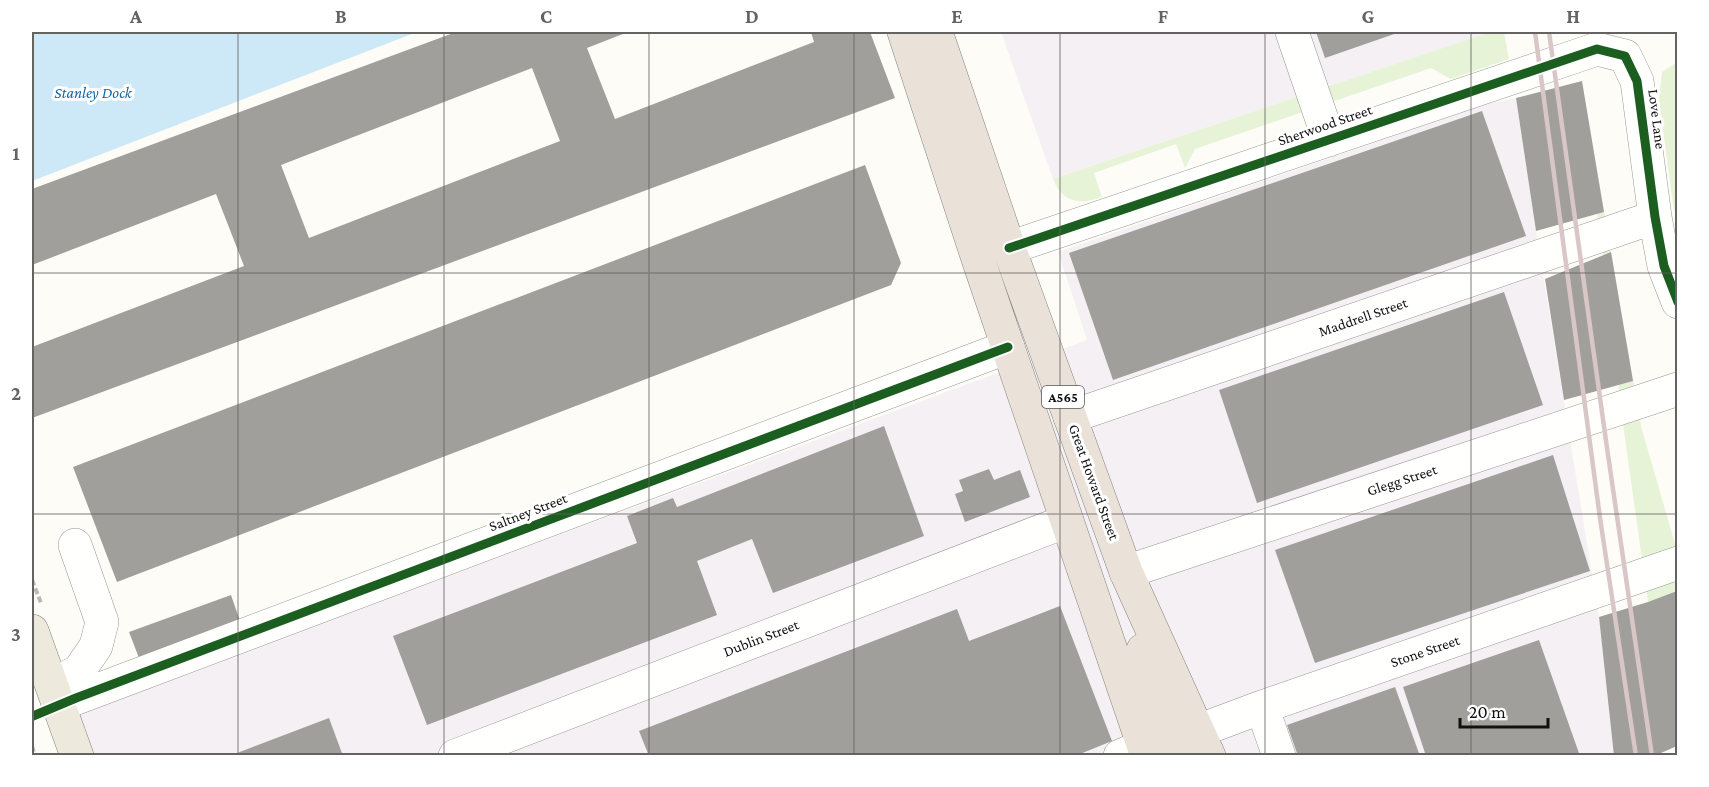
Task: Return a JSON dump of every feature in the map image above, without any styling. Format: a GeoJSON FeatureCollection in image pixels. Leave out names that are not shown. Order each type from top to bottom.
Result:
{"type":"FeatureCollection","features":[{"type":"Feature","properties":{"kind":"highway","name":"A565"},"geometry":{"type":"LineString","coordinates":[[904,32],[974,248],[1067,521],[1167,748]]}},
{"type":"Feature","properties":{"kind":"highway","name":"Great Howard Street"},"geometry":{"type":"LineString","coordinates":[[936,32],[1009,248],[1126,572],[1167,748]]}},
{"type":"Feature","properties":{"kind":"main road"},"geometry":{"type":"LineString","coordinates":[[32,631],[77,756]]}},
{"type":"Feature","properties":{"kind":"street"},"geometry":{"type":"LineString","coordinates":[[1292,32],[1329,140]]}},
{"type":"Feature","properties":{"kind":"street","name":"Sherwood Street"},"geometry":{"type":"LineString","coordinates":[[1009,248],[1597,49],[1625,56],[1637,81]]}},
{"type":"Feature","properties":{"kind":"street","name":"Love Lane"},"geometry":{"type":"LineString","coordinates":[[1637,81],[1655,217],[1664,266],[1677,302]]}},
{"type":"Feature","properties":{"kind":"street","name":"Maddrell Street"},"geometry":{"type":"LineString","coordinates":[[1070,417],[1655,217]]}},
{"type":"Feature","properties":{"kind":"street","name":"Saltney Street"},"geometry":{"type":"LineString","coordinates":[[55,695],[1008,347]]}},
{"type":"Feature","properties":{"kind":"street","name":"Glegg Street"},"geometry":{"type":"LineString","coordinates":[[1126,572],[1677,389]]}},
{"type":"Feature","properties":{"kind":"street","name":"Dublin Street"},"geometry":{"type":"LineString","coordinates":[[455,756],[1067,521]]}},
{"type":"Feature","properties":{"kind":"street"},"geometry":{"type":"LineString","coordinates":[[55,695],[80,671],[96,646],[102,622],[75,545]]}},
{"type":"Feature","properties":{"kind":"street","name":"Stone Street"},"geometry":{"type":"LineString","coordinates":[[1167,748],[1262,707],[1677,563]]}},
{"type":"Feature","properties":{"kind":"street"},"geometry":{"type":"LineString","coordinates":[[1262,707],[1279,756]]}},
{"type":"Feature","properties":{"kind":"path"},"geometry":{"type":"LineString","coordinates":[[32,746],[35,756]]}},
{"type":"Feature","properties":{"kind":"shaded area"},"geometry":{"type":"Polygon","coordinates":[[[1001,32],[1490,32],[1053,179],[1001,32]]]}},
{"type":"Feature","properties":{"kind":"shaded area"},"geometry":{"type":"Polygon","coordinates":[[[1516,98],[1599,617],[1614,755],[77,756],[76,698],[90,708],[1087,340],[1058,252],[1486,104],[1516,98]]]}},
{"type":"Feature","properties":{"kind":"green space"},"geometry":{"type":"Polygon","coordinates":[[[1490,32],[1504,32],[1509,59],[1451,79],[1431,68],[1195,149],[1185,168],[1176,144],[1094,173],[1102,197],[1094,200],[1079,201],[1067,197],[1061,193],[1053,179],[1490,32]]]}},
{"type":"Feature","properties":{"kind":"green space"},"geometry":{"type":"Polygon","coordinates":[[[1677,62],[1677,219],[1659,99],[1662,72],[1677,62]]]}},
{"type":"Feature","properties":{"kind":"green space"},"geometry":{"type":"Polygon","coordinates":[[[1591,136],[1641,426],[1677,551],[1677,746],[1648,602],[1586,139],[1591,136]]]}},
{"type":"Feature","properties":{"kind":"water","name":"Stanley Dock"},"geometry":{"type":"Polygon","coordinates":[[[32,32],[417,32],[32,181],[32,32]]]}},
{"type":"Feature","properties":{"kind":"building"},"geometry":{"type":"Polygon","coordinates":[[[456,32],[628,32],[587,48],[615,119],[814,42],[811,32],[870,32],[895,98],[32,418],[32,347],[244,266],[216,194],[32,265],[32,189],[456,32]],[[532,68],[281,165],[309,238],[560,141],[532,68]]]}},
{"type":"Feature","properties":{"kind":"building"},"geometry":{"type":"Polygon","coordinates":[[[1316,32],[1400,32],[1325,58],[1316,32]]]}},
{"type":"Feature","properties":{"kind":"building"},"geometry":{"type":"Polygon","coordinates":[[[1582,81],[1604,212],[1536,231],[1516,98],[1582,81]]]}},
{"type":"Feature","properties":{"kind":"building"},"geometry":{"type":"Polygon","coordinates":[[[1482,111],[1526,236],[1113,380],[1069,253],[1482,111]]]}},
{"type":"Feature","properties":{"kind":"building"},"geometry":{"type":"Polygon","coordinates":[[[865,165],[901,263],[891,285],[117,582],[73,467],[865,165]]]}},
{"type":"Feature","properties":{"kind":"building"},"geometry":{"type":"Polygon","coordinates":[[[1611,252],[1633,381],[1564,400],[1545,279],[1611,252]]]}},
{"type":"Feature","properties":{"kind":"building"},"geometry":{"type":"Polygon","coordinates":[[[1504,292],[1543,405],[1257,503],[1219,390],[1504,292]]]}},
{"type":"Feature","properties":{"kind":"building"},"geometry":{"type":"Polygon","coordinates":[[[884,426],[924,536],[773,593],[752,539],[697,561],[717,615],[427,725],[393,636],[637,543],[627,516],[673,498],[677,507],[884,426]]]}},
{"type":"Feature","properties":{"kind":"building"},"geometry":{"type":"Polygon","coordinates":[[[1553,455],[1590,571],[1315,663],[1275,550],[1553,455]]]}},
{"type":"Feature","properties":{"kind":"building"},"geometry":{"type":"Polygon","coordinates":[[[989,469],[994,480],[1020,470],[1030,497],[965,522],[955,494],[963,491],[959,480],[989,469]]]}},
{"type":"Feature","properties":{"kind":"building"},"geometry":{"type":"Polygon","coordinates":[[[1677,591],[1677,746],[1654,756],[1614,756],[1599,617],[1677,591]]]}},
{"type":"Feature","properties":{"kind":"building"},"geometry":{"type":"Polygon","coordinates":[[[231,595],[240,621],[139,658],[129,632],[231,595]]]}},
{"type":"Feature","properties":{"kind":"building"},"geometry":{"type":"Polygon","coordinates":[[[1060,606],[1112,741],[1075,756],[649,756],[639,731],[957,609],[969,641],[1060,606]]]}},
{"type":"Feature","properties":{"kind":"building"},"geometry":{"type":"Polygon","coordinates":[[[1539,640],[1580,756],[1426,756],[1403,687],[1539,640]]]}},
{"type":"Feature","properties":{"kind":"building"},"geometry":{"type":"Polygon","coordinates":[[[1395,687],[1420,756],[1298,756],[1287,725],[1395,687]]]}},
{"type":"Feature","properties":{"kind":"building"},"geometry":{"type":"Polygon","coordinates":[[[329,718],[343,756],[232,756],[232,755],[329,718]]]}},
{"type":"Feature","properties":{"kind":"railway"},"geometry":{"type":"LineString","coordinates":[[1535,32],[1600,518],[1636,756]]}},
{"type":"Feature","properties":{"kind":"railway"},"geometry":{"type":"LineString","coordinates":[[1549,32],[1652,756]]}},
{"type":"Feature","properties":{"kind":"cycle path"},"geometry":{"type":"LineString","coordinates":[[1009,248],[1597,49],[1625,56],[1637,81],[1655,217],[1664,266],[1678,302]]}},
{"type":"Feature","properties":{"kind":"cycle path"},"geometry":{"type":"LineString","coordinates":[[33,716],[1008,347]]}}]}
